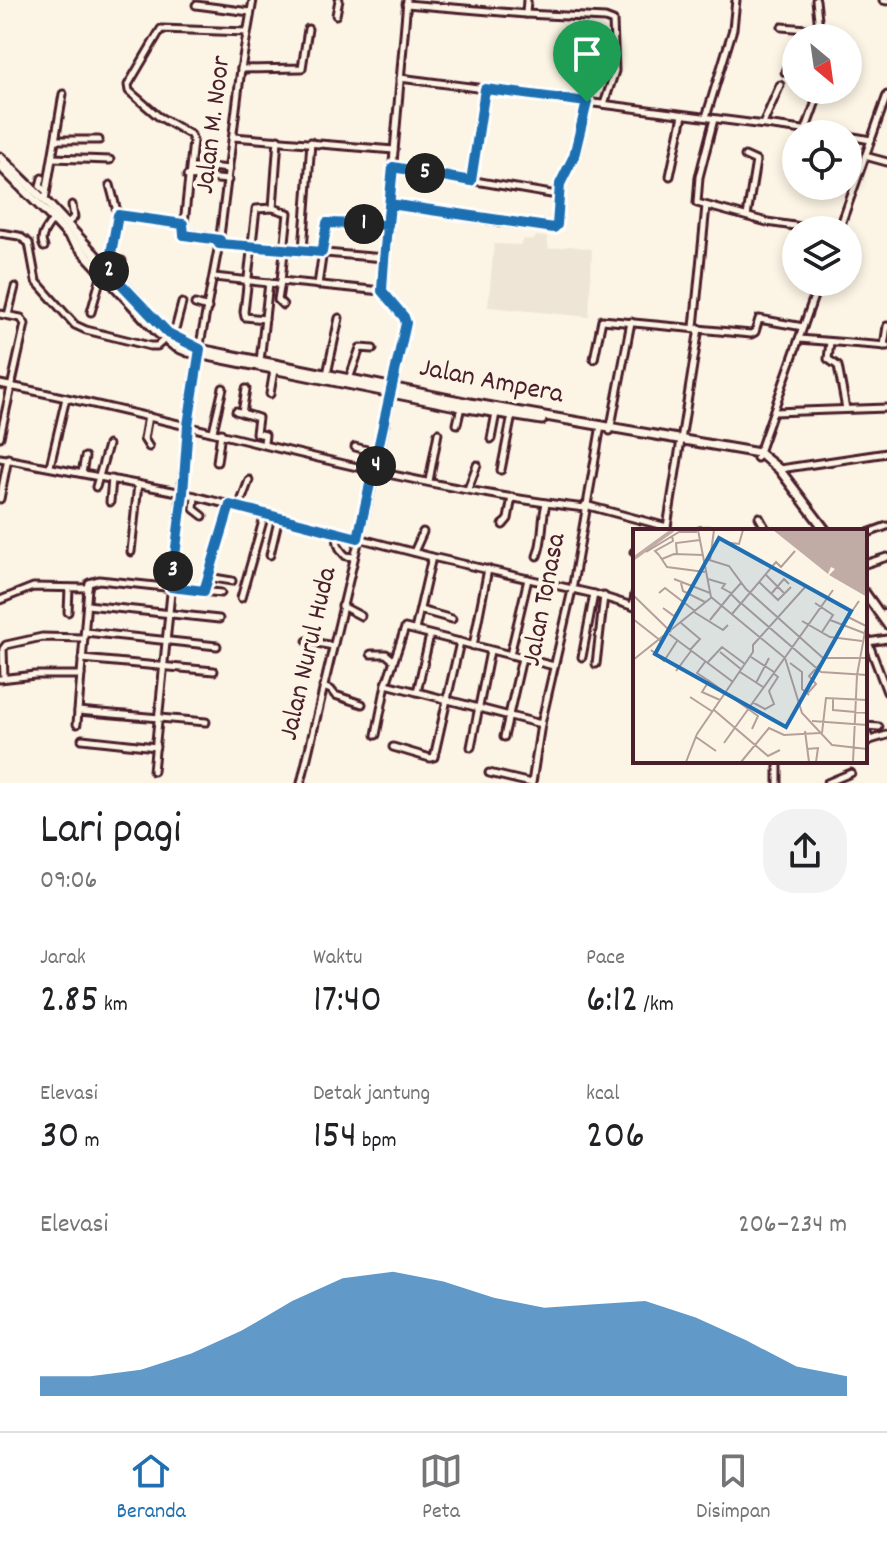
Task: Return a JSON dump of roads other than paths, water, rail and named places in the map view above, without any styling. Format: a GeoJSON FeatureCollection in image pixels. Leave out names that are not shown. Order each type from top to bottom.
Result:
{"type":"FeatureCollection","features":[{"type":"Feature","properties":{"kind":"main road","name":"Jalan Ampera"},"geometry":{"type":"LineString","coordinates":[[0,157],[46,197],[69,230],[174,346],[274,370],[758,456],[777,470],[821,529]]}},
{"type":"Feature","properties":{"kind":"main road","name":"Jalan Ampera"},"geometry":{"type":"LineString","coordinates":[[0,166],[53,219],[69,230]]}},
{"type":"Feature","properties":{"kind":"main road","name":"Jalan Ampera"},"geometry":{"type":"LineString","coordinates":[[199,352],[327,374],[461,407],[600,427]]}},
{"type":"Feature","properties":{"kind":"main road"},"geometry":{"type":"LineString","coordinates":[[867,589],[886,614]]}},
{"type":"Feature","properties":{"kind":"main road"},"geometry":{"type":"LineString","coordinates":[[867,596],[887,624]]}},
{"type":"Feature","properties":{"kind":"street","name":"Jalan M. Noor"},"geometry":{"type":"LineString","coordinates":[[153,771],[188,425],[220,242],[241,69],[253,0]]}},
{"type":"Feature","properties":{"kind":"street"},"geometry":{"type":"LineString","coordinates":[[336,15],[339,0]]}},
{"type":"Feature","properties":{"kind":"street"},"geometry":{"type":"LineString","coordinates":[[526,14],[527,0]]}},
{"type":"Feature","properties":{"kind":"street"},"geometry":{"type":"LineString","coordinates":[[706,117],[733,29],[736,0]]}},
{"type":"Feature","properties":{"kind":"street"},"geometry":{"type":"LineString","coordinates":[[816,0],[818,24]]}},
{"type":"Feature","properties":{"kind":"street"},"geometry":{"type":"LineString","coordinates":[[214,277],[382,291],[406,1],[613,21],[615,71],[604,104]]}},
{"type":"Feature","properties":{"kind":"street"},"geometry":{"type":"LineString","coordinates":[[196,5],[250,12]]}},
{"type":"Feature","properties":{"kind":"street"},"geometry":{"type":"LineString","coordinates":[[247,32],[161,29],[129,82],[129,91],[158,116],[191,135],[193,141],[187,176],[184,235],[220,242],[384,258]]}},
{"type":"Feature","properties":{"kind":"street"},"geometry":{"type":"LineString","coordinates":[[241,69],[302,68],[308,29]]}},
{"type":"Feature","properties":{"kind":"street"},"geometry":{"type":"LineString","coordinates":[[400,78],[782,126]]}},
{"type":"Feature","properties":{"kind":"street"},"geometry":{"type":"LineString","coordinates":[[763,124],[780,85]]}},
{"type":"Feature","properties":{"kind":"street"},"geometry":{"type":"LineString","coordinates":[[471,181],[485,89]]}},
{"type":"Feature","properties":{"kind":"street"},"geometry":{"type":"LineString","coordinates":[[46,197],[63,94]]}},
{"type":"Feature","properties":{"kind":"street"},"geometry":{"type":"LineString","coordinates":[[844,216],[887,95]]}},
{"type":"Feature","properties":{"kind":"street"},"geometry":{"type":"LineString","coordinates":[[390,204],[552,228],[557,225],[557,195],[574,156],[587,102]]}},
{"type":"Feature","properties":{"kind":"street"},"geometry":{"type":"LineString","coordinates":[[670,176],[683,115]]}},
{"type":"Feature","properties":{"kind":"street"},"geometry":{"type":"LineString","coordinates":[[714,119],[698,184],[697,203],[782,225]]}},
{"type":"Feature","properties":{"kind":"street"},"geometry":{"type":"LineString","coordinates":[[233,137],[394,150]]}},
{"type":"Feature","properties":{"kind":"street"},"geometry":{"type":"LineString","coordinates":[[862,138],[871,140]]}},
{"type":"Feature","properties":{"kind":"street"},"geometry":{"type":"LineString","coordinates":[[273,208],[278,139]]}},
{"type":"Feature","properties":{"kind":"street"},"geometry":{"type":"LineString","coordinates":[[57,140],[99,140]]}},
{"type":"Feature","properties":{"kind":"street"},"geometry":{"type":"LineString","coordinates":[[303,250],[311,142]]}},
{"type":"Feature","properties":{"kind":"street"},"geometry":{"type":"LineString","coordinates":[[745,156],[756,161],[747,216]]}},
{"type":"Feature","properties":{"kind":"street"},"geometry":{"type":"LineString","coordinates":[[865,156],[887,162]]}},
{"type":"Feature","properties":{"kind":"street"},"geometry":{"type":"LineString","coordinates":[[53,158],[110,160]]}},
{"type":"Feature","properties":{"kind":"street"},"geometry":{"type":"LineString","coordinates":[[209,167],[229,169]]}},
{"type":"Feature","properties":{"kind":"street"},"geometry":{"type":"LineString","coordinates":[[394,167],[557,195]]}},
{"type":"Feature","properties":{"kind":"street"},"geometry":{"type":"LineString","coordinates":[[187,176],[228,180]]}},
{"type":"Feature","properties":{"kind":"street"},"geometry":{"type":"LineString","coordinates":[[42,178],[40,186],[46,197]]}},
{"type":"Feature","properties":{"kind":"street"},"geometry":{"type":"LineString","coordinates":[[91,312],[110,259],[118,215],[110,185]]}},
{"type":"Feature","properties":{"kind":"street"},"geometry":{"type":"LineString","coordinates":[[69,230],[74,217],[72,205]]}},
{"type":"Feature","properties":{"kind":"street"},"geometry":{"type":"LineString","coordinates":[[0,384],[188,425],[375,471],[546,504],[585,507],[666,529],[696,328],[706,206]]}},
{"type":"Feature","properties":{"kind":"street"},"geometry":{"type":"LineString","coordinates":[[265,319],[244,316],[256,209],[273,208],[288,213],[278,300],[283,305]]}},
{"type":"Feature","properties":{"kind":"street"},"geometry":{"type":"LineString","coordinates":[[118,215],[183,224]]}},
{"type":"Feature","properties":{"kind":"street"},"geometry":{"type":"LineString","coordinates":[[44,247],[45,229],[53,219]]}},
{"type":"Feature","properties":{"kind":"street"},"geometry":{"type":"LineString","coordinates":[[318,285],[327,223],[388,225]]}},
{"type":"Feature","properties":{"kind":"street"},"geometry":{"type":"LineString","coordinates":[[0,233],[19,236],[29,243],[36,281],[75,325],[86,330],[157,346],[176,326],[182,303]]}},
{"type":"Feature","properties":{"kind":"street"},"geometry":{"type":"LineString","coordinates":[[110,259],[122,261]]}},
{"type":"Feature","properties":{"kind":"street"},"geometry":{"type":"LineString","coordinates":[[260,361],[269,283]]}},
{"type":"Feature","properties":{"kind":"street"},"geometry":{"type":"LineString","coordinates":[[8,315],[15,287]]}},
{"type":"Feature","properties":{"kind":"street","name":"Jalan Nurul Huda"},"geometry":{"type":"LineString","coordinates":[[301,783],[353,557],[362,539],[406,320],[382,291]]}},
{"type":"Feature","properties":{"kind":"street"},"geometry":{"type":"LineString","coordinates":[[758,456],[814,296]]}},
{"type":"Feature","properties":{"kind":"street"},"geometry":{"type":"LineString","coordinates":[[195,304],[208,308]]}},
{"type":"Feature","properties":{"kind":"street"},"geometry":{"type":"LineString","coordinates":[[0,314],[24,319],[25,324],[0,437]]}},
{"type":"Feature","properties":{"kind":"street"},"geometry":{"type":"LineString","coordinates":[[327,374],[339,318]]}},
{"type":"Feature","properties":{"kind":"street"},"geometry":{"type":"LineString","coordinates":[[594,359],[600,321],[751,334],[755,332],[759,319],[803,327]]}},
{"type":"Feature","properties":{"kind":"street"},"geometry":{"type":"LineString","coordinates":[[610,429],[631,322]]}},
{"type":"Feature","properties":{"kind":"street"},"geometry":{"type":"LineString","coordinates":[[799,339],[886,346],[887,326]]}},
{"type":"Feature","properties":{"kind":"street"},"geometry":{"type":"LineString","coordinates":[[830,342],[828,359],[838,366],[846,409]]}},
{"type":"Feature","properties":{"kind":"street"},"geometry":{"type":"LineString","coordinates":[[349,379],[360,348],[373,349]]}},
{"type":"Feature","properties":{"kind":"street"},"geometry":{"type":"LineString","coordinates":[[270,394],[274,370]]}},
{"type":"Feature","properties":{"kind":"street"},"geometry":{"type":"LineString","coordinates":[[213,431],[223,388]]}},
{"type":"Feature","properties":{"kind":"street"},"geometry":{"type":"LineString","coordinates":[[246,389],[239,412],[258,418],[254,441]]}},
{"type":"Feature","properties":{"kind":"street"},"geometry":{"type":"LineString","coordinates":[[50,466],[66,398]]}},
{"type":"Feature","properties":{"kind":"street"},"geometry":{"type":"LineString","coordinates":[[457,424],[461,407]]}},
{"type":"Feature","properties":{"kind":"street"},"geometry":{"type":"LineString","coordinates":[[774,412],[887,408]]}},
{"type":"Feature","properties":{"kind":"street"},"geometry":{"type":"LineString","coordinates":[[491,439],[496,413]]}},
{"type":"Feature","properties":{"kind":"street"},"geometry":{"type":"LineString","coordinates":[[501,470],[512,415]]}},
{"type":"Feature","properties":{"kind":"street"},"geometry":{"type":"LineString","coordinates":[[148,416],[144,439],[149,447]]}},
{"type":"Feature","properties":{"kind":"street","name":"Jalan Tonasa"},"geometry":{"type":"LineString","coordinates":[[532,783],[541,724],[572,590],[585,507],[594,475],[600,427]]}},
{"type":"Feature","properties":{"kind":"street"},"geometry":{"type":"LineString","coordinates":[[217,462],[221,433]]}},
{"type":"Feature","properties":{"kind":"street"},"geometry":{"type":"LineString","coordinates":[[256,433],[265,435],[264,443]]}},
{"type":"Feature","properties":{"kind":"street"},"geometry":{"type":"LineString","coordinates":[[429,481],[438,433]]}},
{"type":"Feature","properties":{"kind":"street"},"geometry":{"type":"LineString","coordinates":[[96,487],[108,445]]}},
{"type":"Feature","properties":{"kind":"street"},"geometry":{"type":"LineString","coordinates":[[355,447],[379,453]]}},
{"type":"Feature","properties":{"kind":"street"},"geometry":{"type":"LineString","coordinates":[[777,470],[887,453]]}},
{"type":"Feature","properties":{"kind":"street"},"geometry":{"type":"LineString","coordinates":[[82,473],[85,457]]}},
{"type":"Feature","properties":{"kind":"street"},"geometry":{"type":"LineString","coordinates":[[0,458],[183,493],[633,606]]}},
{"type":"Feature","properties":{"kind":"street"},"geometry":{"type":"LineString","coordinates":[[0,499],[8,458]]}},
{"type":"Feature","properties":{"kind":"street"},"geometry":{"type":"LineString","coordinates":[[468,489],[477,465]]}},
{"type":"Feature","properties":{"kind":"street"},"geometry":{"type":"LineString","coordinates":[[110,502],[112,479]]}},
{"type":"Feature","properties":{"kind":"street"},"geometry":{"type":"LineString","coordinates":[[239,507],[249,480]]}},
{"type":"Feature","properties":{"kind":"street"},"geometry":{"type":"LineString","coordinates":[[131,552],[138,484]]}},
{"type":"Feature","properties":{"kind":"street"},"geometry":{"type":"LineString","coordinates":[[195,496],[194,509],[203,516]]}},
{"type":"Feature","properties":{"kind":"street"},"geometry":{"type":"LineString","coordinates":[[503,525],[507,522],[512,497]]}},
{"type":"Feature","properties":{"kind":"street"},"geometry":{"type":"LineString","coordinates":[[537,556],[546,504]]}},
{"type":"Feature","properties":{"kind":"street"},"geometry":{"type":"LineString","coordinates":[[204,591],[230,505]]}},
{"type":"Feature","properties":{"kind":"street"},"geometry":{"type":"LineString","coordinates":[[241,598],[265,514]]}},
{"type":"Feature","properties":{"kind":"street"},"geometry":{"type":"LineString","coordinates":[[270,555],[279,517]]}},
{"type":"Feature","properties":{"kind":"street"},"geometry":{"type":"LineString","coordinates":[[759,517],[766,529]]}},
{"type":"Feature","properties":{"kind":"street"},"geometry":{"type":"LineString","coordinates":[[867,533],[887,526]]}},
{"type":"Feature","properties":{"kind":"street"},"geometry":{"type":"LineString","coordinates":[[338,532],[341,551],[353,557]]}},
{"type":"Feature","properties":{"kind":"street"},"geometry":{"type":"LineString","coordinates":[[414,552],[423,532]]}},
{"type":"Feature","properties":{"kind":"street"},"geometry":{"type":"LineString","coordinates":[[415,630],[432,557]]}},
{"type":"Feature","properties":{"kind":"street"},"geometry":{"type":"LineString","coordinates":[[867,563],[887,557]]}},
{"type":"Feature","properties":{"kind":"street"},"geometry":{"type":"LineString","coordinates":[[473,646],[488,569]]}},
{"type":"Feature","properties":{"kind":"street"},"geometry":{"type":"LineString","coordinates":[[208,577],[232,581]]}},
{"type":"Feature","properties":{"kind":"street"},"geometry":{"type":"LineString","coordinates":[[510,655],[528,579]]}},
{"type":"Feature","properties":{"kind":"street"},"geometry":{"type":"LineString","coordinates":[[77,724],[89,583],[99,580],[221,593]]}},
{"type":"Feature","properties":{"kind":"street"},"geometry":{"type":"LineString","coordinates":[[0,600],[33,587],[88,588]]}},
{"type":"Feature","properties":{"kind":"street"},"geometry":{"type":"LineString","coordinates":[[68,612],[69,588]]}},
{"type":"Feature","properties":{"kind":"street"},"geometry":{"type":"LineString","coordinates":[[582,657],[594,594]]}},
{"type":"Feature","properties":{"kind":"street"},"geometry":{"type":"LineString","coordinates":[[596,664],[604,596]]}},
{"type":"Feature","properties":{"kind":"street"},"geometry":{"type":"LineString","coordinates":[[87,605],[219,619]]}},
{"type":"Feature","properties":{"kind":"street"},"geometry":{"type":"LineString","coordinates":[[342,606],[361,616]]}},
{"type":"Feature","properties":{"kind":"street"},"geometry":{"type":"LineString","coordinates":[[420,610],[452,619]]}},
{"type":"Feature","properties":{"kind":"street"},"geometry":{"type":"LineString","coordinates":[[376,735],[386,684],[403,629],[554,666]]}},
{"type":"Feature","properties":{"kind":"street"},"geometry":{"type":"LineString","coordinates":[[81,675],[2,679],[3,649],[6,645],[42,637],[84,635],[217,646]]}},
{"type":"Feature","properties":{"kind":"street"},"geometry":{"type":"LineString","coordinates":[[417,693],[430,635]]}},
{"type":"Feature","properties":{"kind":"street"},"geometry":{"type":"LineString","coordinates":[[887,639],[867,643],[887,692]]}},
{"type":"Feature","properties":{"kind":"street"},"geometry":{"type":"LineString","coordinates":[[307,641],[333,646]]}},
{"type":"Feature","properties":{"kind":"street"},"geometry":{"type":"LineString","coordinates":[[393,747],[434,757],[460,642]]}},
{"type":"Feature","properties":{"kind":"street"},"geometry":{"type":"LineString","coordinates":[[471,747],[490,651]]}},
{"type":"Feature","properties":{"kind":"street"},"geometry":{"type":"LineString","coordinates":[[371,654],[382,653],[393,660]]}},
{"type":"Feature","properties":{"kind":"street"},"geometry":{"type":"LineString","coordinates":[[504,737],[522,658]]}},
{"type":"Feature","properties":{"kind":"street"},"geometry":{"type":"LineString","coordinates":[[82,659],[214,671]]}},
{"type":"Feature","properties":{"kind":"street"},"geometry":{"type":"LineString","coordinates":[[386,684],[541,724]]}},
{"type":"Feature","properties":{"kind":"street"},"geometry":{"type":"LineString","coordinates":[[323,687],[335,695],[362,704]]}},
{"type":"Feature","properties":{"kind":"street"},"geometry":{"type":"LineString","coordinates":[[78,711],[206,722]]}},
{"type":"Feature","properties":{"kind":"street"},"geometry":{"type":"LineString","coordinates":[[867,727],[879,727]]}},
{"type":"Feature","properties":{"kind":"street"},"geometry":{"type":"LineString","coordinates":[[868,742],[887,735]]}},
{"type":"Feature","properties":{"kind":"street"},"geometry":{"type":"LineString","coordinates":[[82,739],[156,747]]}},
{"type":"Feature","properties":{"kind":"street"},"geometry":{"type":"LineString","coordinates":[[489,773],[532,783]]}},
{"type":"Feature","properties":{"kind":"street"},"geometry":{"type":"LineString","coordinates":[[827,783],[851,773]]}}]}
